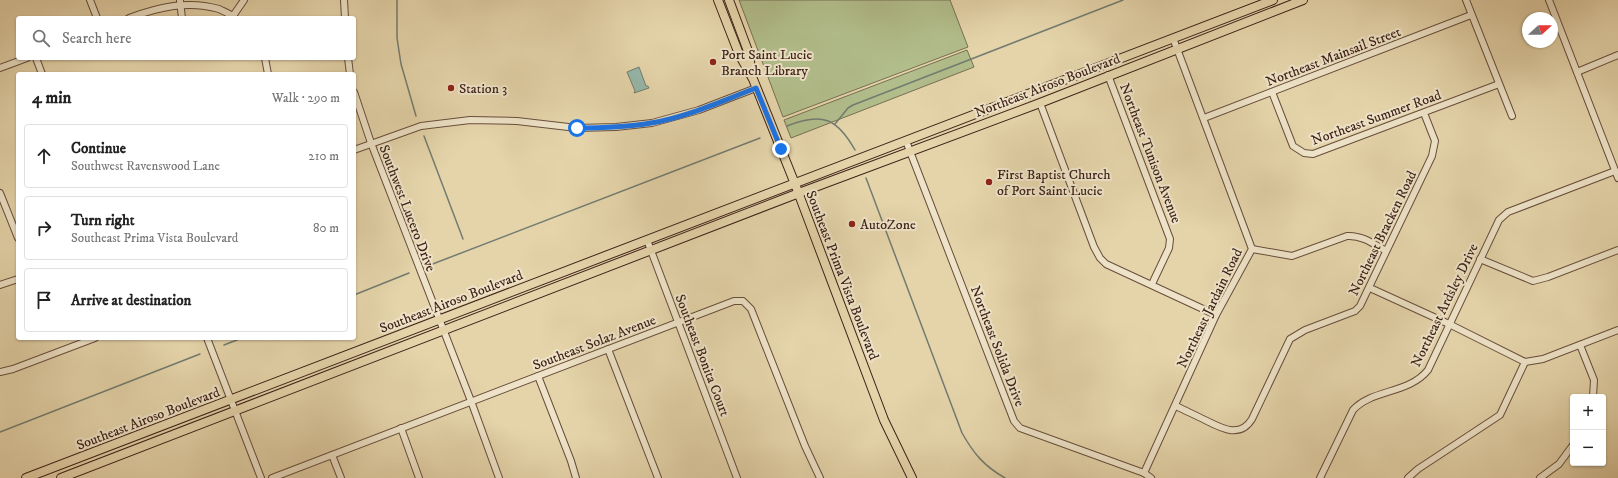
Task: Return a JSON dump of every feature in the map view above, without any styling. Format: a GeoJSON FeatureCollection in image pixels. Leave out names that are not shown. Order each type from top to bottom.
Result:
{"type":"FeatureCollection","features":[{"type":"Feature","properties":{"kind":"main road"},"geometry":{"type":"LineString","coordinates":[[718,0],[739,54],[753,79]]}},
{"type":"Feature","properties":{"kind":"main road"},"geometry":{"type":"LineString","coordinates":[[729,0],[748,52],[753,79]]}},
{"type":"Feature","properties":{"kind":"main road","name":"Northeast Airoso Boulevard"},"geometry":{"type":"LineString","coordinates":[[795,184],[1273,0]]}},
{"type":"Feature","properties":{"kind":"main road","name":"Northeast Airoso Boulevard"},"geometry":{"type":"LineString","coordinates":[[799,193],[1040,103],[1177,48],[1304,0]]}},
{"type":"Feature","properties":{"kind":"main road","name":"Southeast Prima Vista Boulevard"},"geometry":{"type":"LineString","coordinates":[[753,79],[799,193],[884,420],[912,478]]}},
{"type":"Feature","properties":{"kind":"main road","name":"Southeast Airoso Boulevard"},"geometry":{"type":"LineString","coordinates":[[26,478],[795,184]]}},
{"type":"Feature","properties":{"kind":"main road","name":"Southeast Airoso Boulevard"},"geometry":{"type":"LineString","coordinates":[[61,478],[650,252],[799,193]]}},
{"type":"Feature","properties":{"kind":"main road"},"geometry":{"type":"LineString","coordinates":[[541,281],[545,292]]}},
{"type":"Feature","properties":{"kind":"main road"},"geometry":{"type":"LineString","coordinates":[[339,358],[344,370]]}},
{"type":"Feature","properties":{"kind":"street"},"geometry":{"type":"LineString","coordinates":[[90,0],[95,16]]}},
{"type":"Feature","properties":{"kind":"street"},"geometry":{"type":"LineString","coordinates":[[235,16],[244,0]]}},
{"type":"Feature","properties":{"kind":"street"},"geometry":{"type":"LineString","coordinates":[[344,0],[345,16]]}},
{"type":"Feature","properties":{"kind":"street"},"geometry":{"type":"LineString","coordinates":[[1466,0],[1512,116]]}},
{"type":"Feature","properties":{"kind":"street"},"geometry":{"type":"LineString","coordinates":[[1549,0],[1618,178]]}},
{"type":"Feature","properties":{"kind":"street"},"geometry":{"type":"LineString","coordinates":[[134,16],[180,1],[208,3],[232,16]]}},
{"type":"Feature","properties":{"kind":"street"},"geometry":{"type":"LineString","coordinates":[[180,1],[182,16]]}},
{"type":"Feature","properties":{"kind":"street","name":"Northeast Mainsail Street"},"geometry":{"type":"LineString","coordinates":[[1204,118],[1471,15]]}},
{"type":"Feature","properties":{"kind":"street","name":"Northeast Jardain Road"},"geometry":{"type":"LineString","coordinates":[[1144,473],[1176,406],[1216,315],[1252,249],[1173,38]]}},
{"type":"Feature","properties":{"kind":"street"},"geometry":{"type":"LineString","coordinates":[[1577,72],[1618,55]]}},
{"type":"Feature","properties":{"kind":"street"},"geometry":{"type":"LineString","coordinates":[[0,68],[22,60]]}},
{"type":"Feature","properties":{"kind":"street"},"geometry":{"type":"LineString","coordinates":[[37,60],[41,72]]}},
{"type":"Feature","properties":{"kind":"street"},"geometry":{"type":"LineString","coordinates":[[265,60],[268,72]]}},
{"type":"Feature","properties":{"kind":"street"},"geometry":{"type":"LineString","coordinates":[[348,60],[350,72]]}},
{"type":"Feature","properties":{"kind":"street","name":"Northeast Tunison Avenue"},"geometry":{"type":"LineString","coordinates":[[1108,76],[1170,238],[1169,248],[1152,284]]}},
{"type":"Feature","properties":{"kind":"street","name":"Northeast Summer Road"},"geometry":{"type":"LineString","coordinates":[[1272,92],[1293,146],[1304,153],[1313,154],[1499,84]]}},
{"type":"Feature","properties":{"kind":"street"},"geometry":{"type":"LineString","coordinates":[[356,149],[421,126],[470,120],[517,121],[577,128],[616,127],[652,123],[699,110],[756,88]]}},
{"type":"Feature","properties":{"kind":"street","name":"Southwest Lucero Drive"},"geometry":{"type":"LineString","coordinates":[[356,98],[371,143],[471,401],[499,478]]}},
{"type":"Feature","properties":{"kind":"street"},"geometry":{"type":"LineString","coordinates":[[1040,103],[1098,254],[1106,264],[1152,284],[1216,315]]}},
{"type":"Feature","properties":{"kind":"street","name":"Northeast Bracken Road"},"geometry":{"type":"LineString","coordinates":[[1176,406],[1225,430],[1234,431],[1243,429],[1252,419],[1290,339],[1305,330],[1354,311],[1360,306],[1370,288],[1386,251],[1432,156],[1434,141],[1424,112]]}},
{"type":"Feature","properties":{"kind":"street","name":"Northeast Solida Drive"},"geometry":{"type":"LineString","coordinates":[[906,141],[1014,421],[1020,428],[1144,473],[1151,478]]}},
{"type":"Feature","properties":{"kind":"street","name":"Northeast Ardsley Drive"},"geometry":{"type":"LineString","coordinates":[[1320,478],[1353,410],[1359,403],[1404,387],[1421,379],[1428,370],[1498,220],[1508,212],[1615,171]]}},
{"type":"Feature","properties":{"kind":"street"},"geometry":{"type":"LineString","coordinates":[[0,192],[16,233]]}},
{"type":"Feature","properties":{"kind":"street"},"geometry":{"type":"LineString","coordinates":[[1252,249],[1292,256],[1347,236],[1354,235],[1386,251]]}},
{"type":"Feature","properties":{"kind":"street","name":"Southeast Bonita Court"},"geometry":{"type":"LineString","coordinates":[[647,240],[650,252],[737,478]]}},
{"type":"Feature","properties":{"kind":"street"},"geometry":{"type":"LineString","coordinates":[[1480,259],[1533,281],[1548,277],[1618,250]]}},
{"type":"Feature","properties":{"kind":"street"},"geometry":{"type":"LineString","coordinates":[[0,286],[16,280]]}},
{"type":"Feature","properties":{"kind":"street"},"geometry":{"type":"LineString","coordinates":[[1370,288],[1449,324],[1525,362],[1542,359],[1618,330]]}},
{"type":"Feature","properties":{"kind":"street","name":"Southeast Solaz Avenue"},"geometry":{"type":"LineString","coordinates":[[272,478],[678,322],[734,301],[743,300],[751,309],[805,446],[820,478]]}},
{"type":"Feature","properties":{"kind":"street"},"geometry":{"type":"LineString","coordinates":[[0,372],[13,369],[90,340]]}},
{"type":"Feature","properties":{"kind":"street"},"geometry":{"type":"LineString","coordinates":[[209,340],[261,478]]}},
{"type":"Feature","properties":{"kind":"street"},"geometry":{"type":"LineString","coordinates":[[1580,345],[1594,380],[1593,394]]}},
{"type":"Feature","properties":{"kind":"street"},"geometry":{"type":"LineString","coordinates":[[608,349],[658,478]]}},
{"type":"Feature","properties":{"kind":"street"},"geometry":{"type":"LineString","coordinates":[[1408,478],[1418,469],[1500,415],[1525,362]]}},
{"type":"Feature","properties":{"kind":"street"},"geometry":{"type":"LineString","coordinates":[[538,376],[571,461],[576,478]]}},
{"type":"Feature","properties":{"kind":"street"},"geometry":{"type":"LineString","coordinates":[[401,428],[419,478]]}},
{"type":"Feature","properties":{"kind":"street"},"geometry":{"type":"LineString","coordinates":[[1540,478],[1558,464],[1570,449]]}},
{"type":"Feature","properties":{"kind":"street"},"geometry":{"type":"LineString","coordinates":[[332,455],[341,478]]}},
{"type":"Feature","properties":{"kind":"green space"},"geometry":{"type":"Polygon","coordinates":[[[739,0],[950,0],[968,47],[783,117],[739,0]]]}},
{"type":"Feature","properties":{"kind":"green space"},"geometry":{"type":"Polygon","coordinates":[[[967,50],[974,67],[791,138],[784,120],[967,50]]]}},
{"type":"Feature","properties":{"kind":"shaded area"},"geometry":{"type":"Polygon","coordinates":[[[639,67],[646,86],[649,88],[634,93],[635,91],[627,72],[639,67]]]}},
{"type":"Feature","properties":{"kind":"waterway"},"geometry":{"type":"LineString","coordinates":[[397,0],[397,38],[401,64],[416,116]]}},
{"type":"Feature","properties":{"kind":"waterway"},"geometry":{"type":"LineString","coordinates":[[835,124],[848,108],[853,105],[1123,0]]}},
{"type":"Feature","properties":{"kind":"waterway"},"geometry":{"type":"LineString","coordinates":[[787,126],[810,119],[827,121],[842,131],[855,150]]}},
{"type":"Feature","properties":{"kind":"waterway"},"geometry":{"type":"LineString","coordinates":[[424,136],[463,239]]}},
{"type":"Feature","properties":{"kind":"waterway"},"geometry":{"type":"LineString","coordinates":[[430,265],[760,138]]}},
{"type":"Feature","properties":{"kind":"waterway"},"geometry":{"type":"LineString","coordinates":[[866,178],[962,433],[980,459],[991,469],[1005,478]]}},
{"type":"Feature","properties":{"kind":"waterway"},"geometry":{"type":"LineString","coordinates":[[356,294],[409,273]]}},
{"type":"Feature","properties":{"kind":"waterway"},"geometry":{"type":"LineString","coordinates":[[224,345],[237,340]]}},
{"type":"Feature","properties":{"kind":"waterway"},"geometry":{"type":"LineString","coordinates":[[0,432],[200,354]]}},
{"type":"Feature","properties":{"kind":"place","name":"Port Saint Lucie Branch Library"},"geometry":{"type":"Point","coordinates":[713,62]}},
{"type":"Feature","properties":{"kind":"place","name":"Station 3"},"geometry":{"type":"Point","coordinates":[451,88]}},
{"type":"Feature","properties":{"kind":"place","name":"First Baptist Church of Port Saint Lucie"},"geometry":{"type":"Point","coordinates":[989,182]}},
{"type":"Feature","properties":{"kind":"place","name":"AutoZone"},"geometry":{"type":"Point","coordinates":[852,224]}},
{"type":"Feature","properties":{"kind":"route"},"geometry":{"type":"LineString","coordinates":[[577,128],[616,127],[652,123],[699,110],[756,88],[781,149]]}}]}
